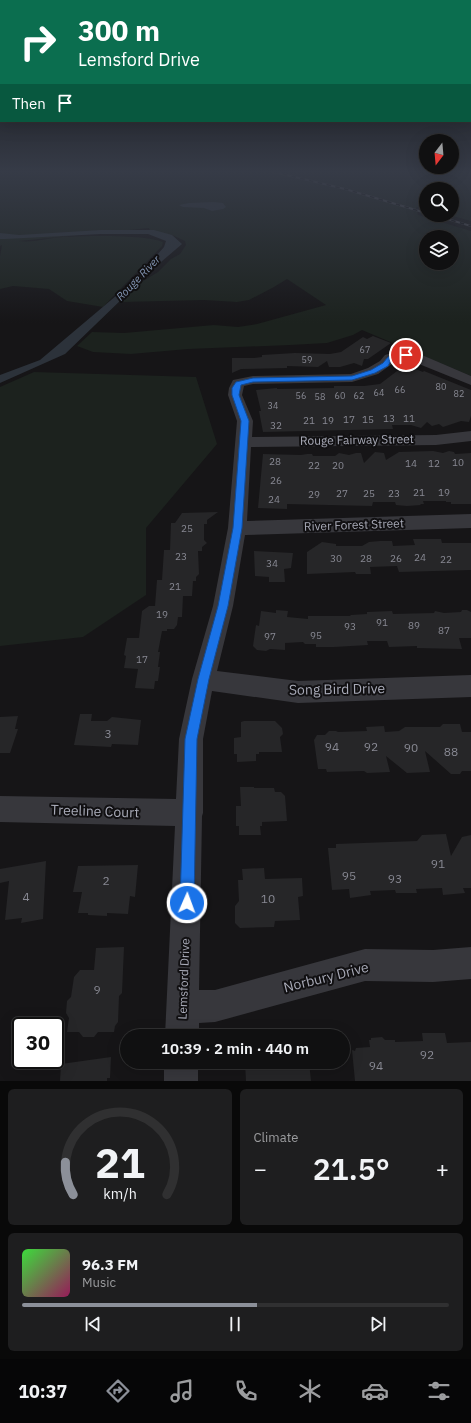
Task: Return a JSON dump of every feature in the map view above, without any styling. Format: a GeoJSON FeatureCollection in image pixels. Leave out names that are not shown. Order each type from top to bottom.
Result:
{"type":"FeatureCollection","features":[{"type":"Feature","properties":{"kind":"street","name":"Lemsford Drive"},"geometry":{"type":"LineString","coordinates":[[183,1021],[191,739],[203,679],[223,606],[237,528],[245,421],[235,395],[238,383],[253,380],[352,378],[373,371],[385,364],[390,358],[398,355],[417,358],[471,381]]}},
{"type":"Feature","properties":{"kind":"street","name":"Rouge Fairway Street"},"geometry":{"type":"LineString","coordinates":[[244,442],[436,440],[471,436]]}},
{"type":"Feature","properties":{"kind":"street","name":"River Forest Street"},"geometry":{"type":"LineString","coordinates":[[237,528],[471,521]]}},
{"type":"Feature","properties":{"kind":"street","name":"Song Bird Drive"},"geometry":{"type":"LineString","coordinates":[[203,679],[298,692],[471,686]]}},
{"type":"Feature","properties":{"kind":"street","name":"Treeline Court"},"geometry":{"type":"LineString","coordinates":[[0,809],[190,813]]}},
{"type":"Feature","properties":{"kind":"street","name":"Norbury Drive"},"geometry":{"type":"LineString","coordinates":[[183,1021],[215,1006],[365,965],[433,966],[471,963]]}},
{"type":"Feature","properties":{"kind":"street"},"geometry":{"type":"LineString","coordinates":[[181,1069],[181,1081]]}},
{"type":"Feature","properties":{"kind":"shaded area"},"geometry":{"type":"Polygon","coordinates":[[[0,222],[443,222],[471,231],[471,376],[362,330],[353,335],[327,343],[188,349],[131,354],[93,352],[77,346],[92,332],[124,333],[214,325],[238,327],[257,324],[326,305],[287,279],[249,300],[237,302],[204,300],[122,302],[140,283],[158,272],[171,259],[180,254],[186,245],[185,241],[172,235],[151,233],[149,228],[19,241],[35,241],[62,237],[113,236],[154,239],[163,242],[162,246],[103,307],[67,301],[49,289],[13,286],[0,289],[0,256],[2,245],[0,246],[0,222]]]}},
{"type":"Feature","properties":{"kind":"shaded area"},"geometry":{"type":"Polygon","coordinates":[[[34,372],[196,377],[217,444],[146,528],[146,595],[83,637],[0,646],[0,387],[34,372]]]}},
{"type":"Feature","properties":{"kind":"water","name":"Rouge River"},"geometry":{"type":"Polygon","coordinates":[[[101,230],[154,230],[172,235],[182,244],[154,268],[65,354],[0,383],[0,375],[40,360],[136,279],[164,247],[166,241],[148,234],[101,234],[0,239],[0,233],[19,235],[101,230]]]}},
{"type":"Feature","properties":{"kind":"building"},"geometry":{"type":"Polygon","coordinates":[[[373,336],[391,343],[368,359],[364,359],[362,366],[354,363],[340,367],[329,367],[327,361],[318,367],[287,366],[287,368],[241,369],[232,373],[232,358],[254,358],[262,357],[262,355],[295,353],[330,354],[341,352],[363,337],[367,339],[373,336]]]}},
{"type":"Feature","properties":{"kind":"building"},"geometry":{"type":"Polygon","coordinates":[[[405,365],[412,365],[413,368],[471,390],[471,416],[469,422],[461,421],[443,427],[439,424],[432,426],[427,422],[421,428],[411,425],[392,425],[393,429],[263,432],[259,411],[261,411],[256,390],[277,388],[334,388],[334,386],[364,386],[380,384],[405,365]]]}},
{"type":"Feature","properties":{"kind":"building"},"geometry":{"type":"Polygon","coordinates":[[[433,451],[443,453],[449,451],[454,452],[455,454],[471,453],[471,504],[451,504],[451,502],[446,501],[423,501],[424,504],[420,504],[421,505],[407,506],[396,505],[395,502],[373,502],[372,506],[287,504],[287,509],[258,508],[263,454],[312,454],[313,456],[335,456],[339,453],[349,455],[361,453],[364,463],[375,452],[384,453],[386,460],[399,452],[433,451]]]}},
{"type":"Feature","properties":{"kind":"building"},"geometry":{"type":"Polygon","coordinates":[[[218,512],[207,520],[207,524],[204,524],[204,540],[207,543],[202,547],[202,551],[198,551],[199,574],[196,577],[196,581],[193,581],[192,596],[183,596],[182,617],[178,617],[177,625],[174,629],[162,631],[158,652],[160,652],[158,667],[160,667],[158,681],[155,681],[154,689],[135,688],[138,669],[124,668],[126,656],[124,655],[127,638],[139,638],[142,611],[149,606],[155,606],[157,580],[162,580],[164,550],[170,550],[171,523],[175,523],[182,513],[218,512]]]}},
{"type":"Feature","properties":{"kind":"building"},"geometry":{"type":"Polygon","coordinates":[[[413,539],[441,539],[442,543],[471,543],[471,570],[399,572],[397,566],[370,567],[371,574],[356,574],[355,572],[307,574],[307,552],[322,542],[336,544],[336,546],[362,546],[369,542],[392,541],[393,546],[415,545],[413,539]]]}},
{"type":"Feature","properties":{"kind":"building"},"geometry":{"type":"Polygon","coordinates":[[[254,551],[293,553],[291,568],[284,569],[285,582],[269,582],[269,577],[255,576],[254,551]]]}},
{"type":"Feature","properties":{"kind":"building"},"geometry":{"type":"Polygon","coordinates":[[[276,610],[288,611],[287,617],[308,619],[308,616],[350,616],[367,614],[367,612],[392,611],[393,614],[434,613],[435,611],[444,613],[461,612],[462,610],[467,610],[471,612],[471,638],[459,638],[462,649],[417,648],[417,646],[389,647],[387,641],[367,641],[368,645],[334,647],[316,647],[316,644],[305,644],[303,642],[285,643],[285,650],[257,650],[253,646],[256,625],[259,626],[261,611],[276,613],[276,610]]]}},
{"type":"Feature","properties":{"kind":"building"},"geometry":{"type":"Polygon","coordinates":[[[80,714],[92,714],[91,721],[107,721],[112,717],[141,720],[138,745],[112,744],[111,747],[74,745],[80,714]]]}},
{"type":"Feature","properties":{"kind":"building"},"geometry":{"type":"Polygon","coordinates":[[[18,716],[15,729],[18,729],[10,753],[0,753],[0,717],[18,716]]]}},
{"type":"Feature","properties":{"kind":"building"},"geometry":{"type":"Polygon","coordinates":[[[275,721],[282,728],[283,734],[280,737],[282,752],[259,752],[259,754],[256,754],[256,761],[237,762],[237,754],[234,754],[234,738],[241,737],[241,722],[275,721]]]}},
{"type":"Feature","properties":{"kind":"building"},"geometry":{"type":"Polygon","coordinates":[[[443,724],[460,724],[462,732],[471,732],[471,771],[462,771],[460,774],[451,774],[425,751],[430,772],[407,773],[386,756],[390,772],[327,772],[326,769],[318,769],[314,740],[317,735],[325,735],[329,731],[367,731],[366,727],[384,726],[385,732],[399,731],[405,727],[440,727],[443,724]]]}},
{"type":"Feature","properties":{"kind":"building"},"geometry":{"type":"Polygon","coordinates":[[[240,787],[274,788],[275,792],[281,792],[285,796],[287,821],[262,822],[262,826],[260,826],[261,835],[239,835],[239,826],[236,826],[236,806],[241,806],[240,787]]]}},
{"type":"Feature","properties":{"kind":"building"},"geometry":{"type":"Polygon","coordinates":[[[446,834],[451,856],[462,837],[471,835],[471,888],[463,888],[465,893],[443,895],[442,888],[416,889],[417,893],[396,893],[395,890],[370,891],[371,895],[350,898],[349,889],[332,890],[328,848],[336,848],[336,844],[417,841],[422,835],[446,834]]]}},
{"type":"Feature","properties":{"kind":"building"},"geometry":{"type":"Polygon","coordinates":[[[46,861],[43,919],[21,923],[22,918],[5,920],[9,881],[0,883],[0,869],[46,861]]]}},
{"type":"Feature","properties":{"kind":"building"},"geometry":{"type":"Polygon","coordinates":[[[138,865],[135,897],[130,896],[128,914],[107,913],[107,916],[78,913],[82,892],[73,892],[78,866],[138,865]]]}},
{"type":"Feature","properties":{"kind":"building"},"geometry":{"type":"Polygon","coordinates":[[[264,868],[265,879],[302,878],[303,896],[298,897],[300,920],[275,921],[274,927],[240,928],[235,923],[235,906],[239,901],[238,880],[243,880],[242,869],[264,868]]]}},
{"type":"Feature","properties":{"kind":"building"},"geometry":{"type":"Polygon","coordinates":[[[124,947],[122,993],[119,996],[118,1022],[115,1026],[114,1032],[98,1032],[94,1037],[83,1037],[79,1032],[67,1032],[69,1018],[66,1013],[67,1001],[71,997],[74,977],[80,970],[94,970],[96,948],[124,947]]]}},
{"type":"Feature","properties":{"kind":"building"},"geometry":{"type":"Polygon","coordinates":[[[422,1033],[445,1033],[447,1043],[471,1042],[471,1081],[355,1081],[352,1050],[355,1051],[356,1048],[370,1047],[369,1040],[371,1040],[371,1038],[382,1037],[385,1040],[395,1040],[395,1042],[423,1041],[422,1033]]]}},
{"type":"Feature","properties":{"kind":"building"},"geometry":{"type":"Polygon","coordinates":[[[111,1057],[110,1078],[107,1078],[107,1081],[60,1081],[61,1069],[64,1069],[64,1064],[111,1057]]]}},
{"type":"Feature","properties":{"kind":"building"},"geometry":{"type":"Polygon","coordinates":[[[245,1069],[310,1069],[311,1081],[246,1081],[245,1069]]]}},
{"type":"Feature","properties":{"kind":"railway"},"geometry":{"type":"LineString","coordinates":[[459,222],[471,226]]}},
{"type":"Feature","properties":{"kind":"route"},"geometry":{"type":"LineString","coordinates":[[187,903],[191,739],[203,679],[223,606],[237,528],[245,421],[235,395],[236,388],[238,383],[253,380],[352,378],[373,371],[385,364],[390,358],[398,355],[406,355]]}}]}
